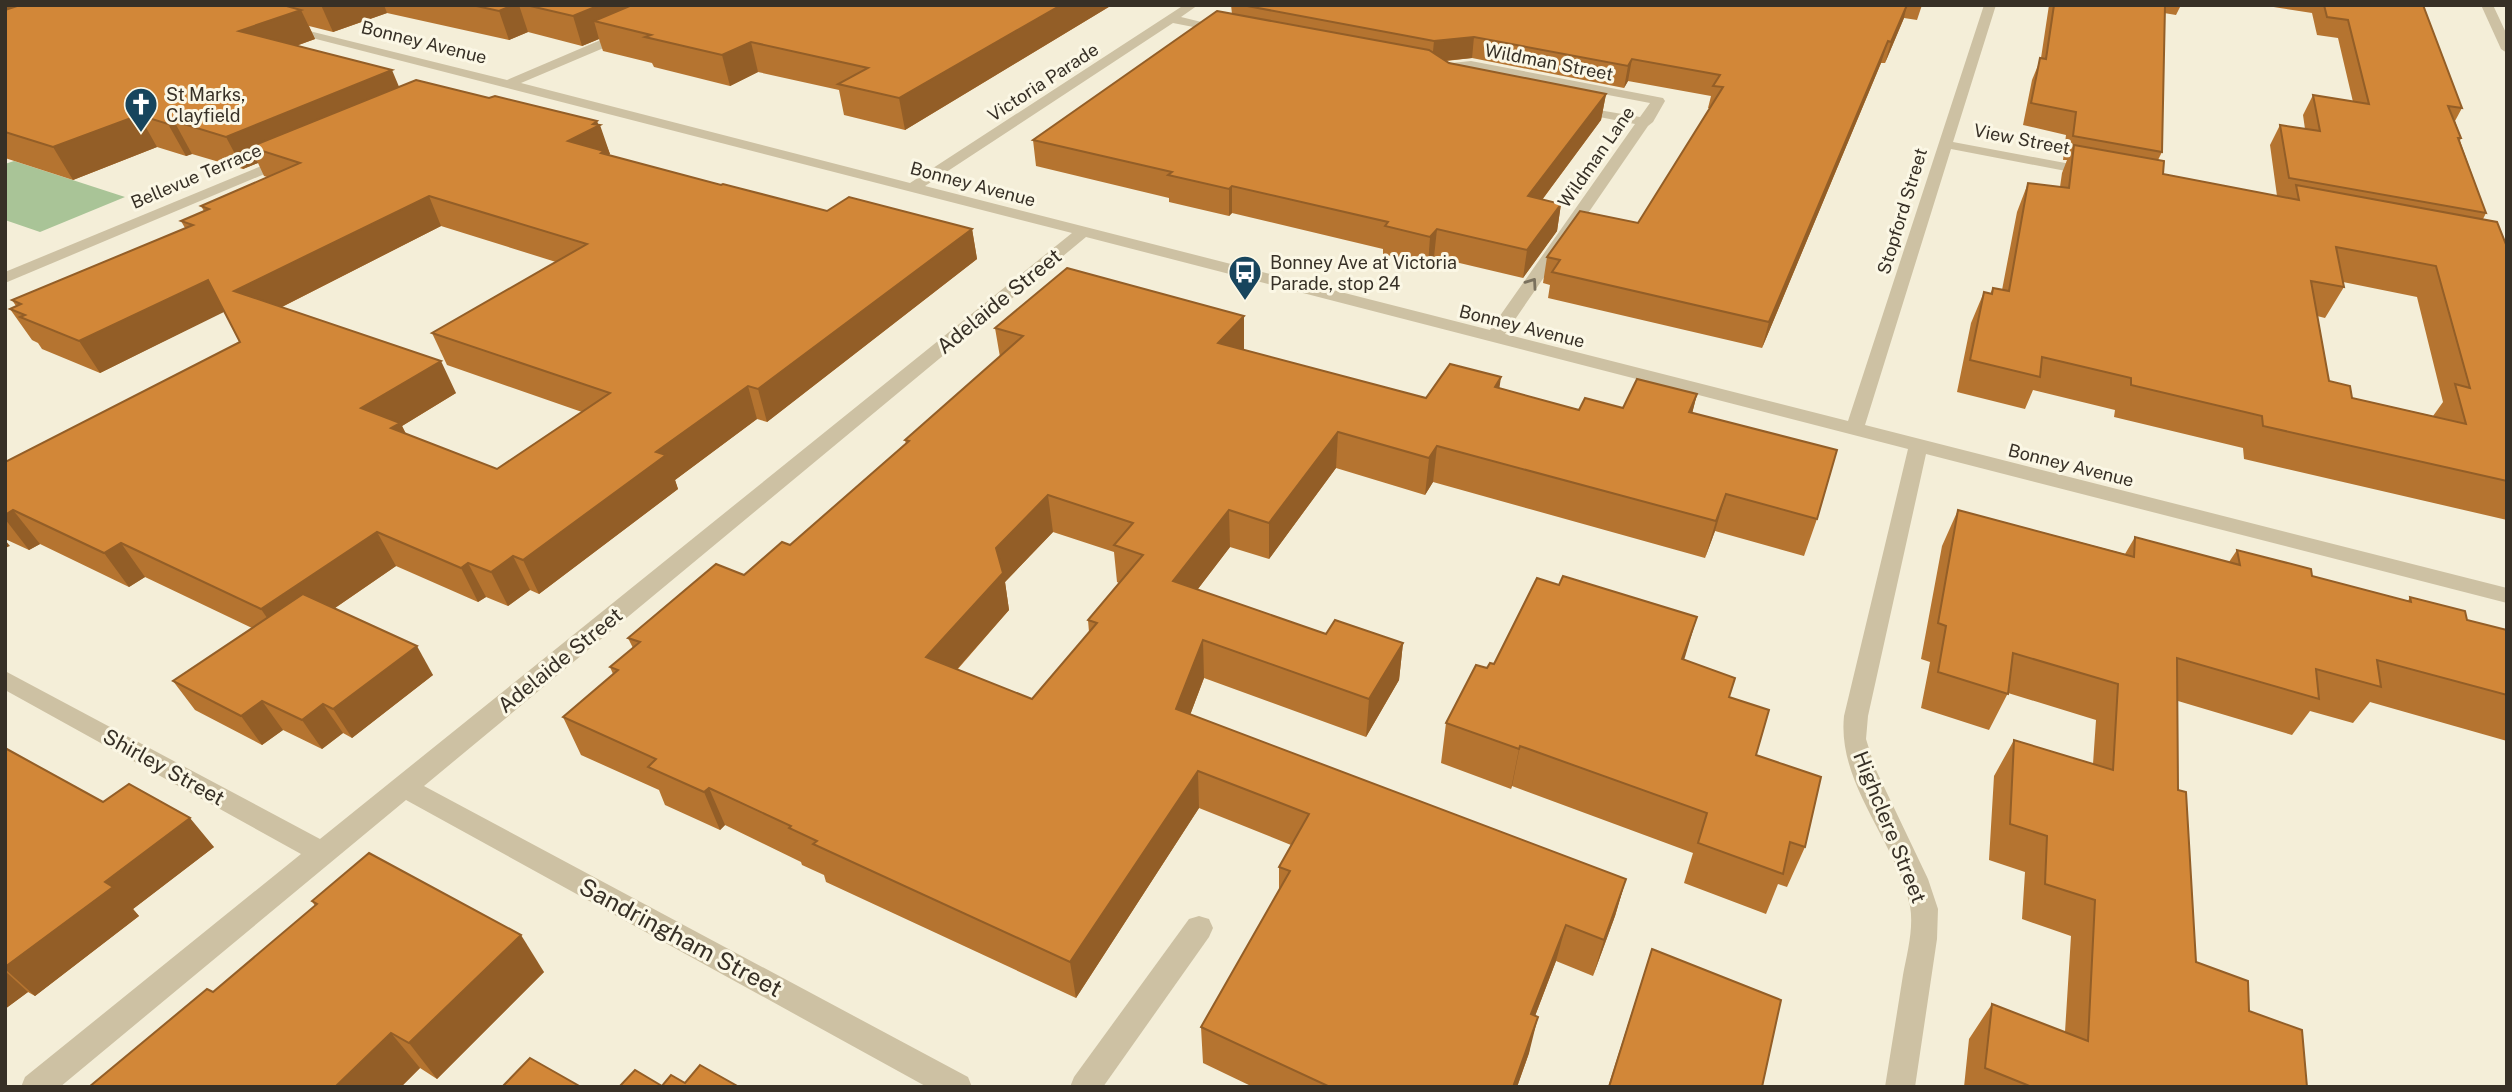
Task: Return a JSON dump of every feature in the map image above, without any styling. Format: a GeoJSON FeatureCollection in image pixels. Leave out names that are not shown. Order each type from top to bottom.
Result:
{"type":"FeatureCollection","features":[{"type":"Feature","properties":{"kind":"street","name":"Victoria Parade"},"geometry":{"type":"LineString","coordinates":[[912,188],[1192,5]]}},
{"type":"Feature","properties":{"kind":"street","name":"Stopford Street"},"geometry":{"type":"LineString","coordinates":[[1854,430],[1990,5]]}},
{"type":"Feature","properties":{"kind":"street"},"geometry":{"type":"LineString","coordinates":[[2487,5],[2507,49]]}},
{"type":"Feature","properties":{"kind":"street"},"geometry":{"type":"LineString","coordinates":[[1171,19],[1238,32]]}},
{"type":"Feature","properties":{"kind":"street","name":"Bonney Avenue"},"geometry":{"type":"LineString","coordinates":[[268,22],[2507,597]]}},
{"type":"Feature","properties":{"kind":"street"},"geometry":{"type":"LineString","coordinates":[[509,84],[646,26]]}},
{"type":"Feature","properties":{"kind":"street","name":"Wildman Street"},"geometry":{"type":"LineString","coordinates":[[1452,82],[1425,67],[1471,65],[1658,101]]}},
{"type":"Feature","properties":{"kind":"street"},"geometry":{"type":"LineString","coordinates":[[457,87],[480,77]]}},
{"type":"Feature","properties":{"kind":"street","name":"Wildman Lane"},"geometry":{"type":"LineString","coordinates":[[1493,338],[1646,122],[1658,101]]}},
{"type":"Feature","properties":{"kind":"street","name":"Wildman Street"},"geometry":{"type":"LineString","coordinates":[[1554,104],[1646,122]]}},
{"type":"Feature","properties":{"kind":"street","name":"View Street"},"geometry":{"type":"LineString","coordinates":[[1944,144],[2113,176]]}},
{"type":"Feature","properties":{"kind":"street","name":"Bellevue Terrace"},"geometry":{"type":"LineString","coordinates":[[5,278],[298,154]]}},
{"type":"Feature","properties":{"kind":"street","name":"Adelaide Street"},"geometry":{"type":"LineString","coordinates":[[36,1087],[1082,233]]}},
{"type":"Feature","properties":{"kind":"street","name":"Highclere Street"},"geometry":{"type":"LineString","coordinates":[[1899,1087],[1923,939],[1924,909],[1915,879],[1863,768],[1854,739],[1856,716],[1918,446]]}},
{"type":"Feature","properties":{"kind":"street","name":"Shirley Street"},"geometry":{"type":"LineString","coordinates":[[5,679],[299,842],[324,852]]}},
{"type":"Feature","properties":{"kind":"street","name":"Sandringham Street"},"geometry":{"type":"LineString","coordinates":[[404,787],[957,1087]]}},
{"type":"Feature","properties":{"kind":"street"},"geometry":{"type":"LineString","coordinates":[[1085,1087],[1199,928]]}},
{"type":"Feature","properties":{"kind":"green space"},"geometry":{"type":"Polygon","coordinates":[[[14,161],[125,197],[40,232],[5,220],[5,164],[14,161]]]}},
{"type":"Feature","properties":{"kind":"building"},"geometry":{"type":"Polygon","coordinates":[[[20,5],[283,5],[301,10],[239,31],[392,70],[226,137],[174,121],[168,124],[139,115],[53,147],[5,132],[5,10],[20,5]]]}},
{"type":"Feature","properties":{"kind":"building"},"geometry":{"type":"Polygon","coordinates":[[[472,5],[513,5],[499,11],[472,5]]]}},
{"type":"Feature","properties":{"kind":"building"},"geometry":{"type":"Polygon","coordinates":[[[526,5],[600,5],[573,16],[526,5]]]}},
{"type":"Feature","properties":{"kind":"building"},"geometry":{"type":"Polygon","coordinates":[[[632,5],[1061,5],[899,98],[838,84],[868,68],[751,42],[722,55],[645,37],[651,35],[594,21],[632,5]]]}},
{"type":"Feature","properties":{"kind":"building"},"geometry":{"type":"Polygon","coordinates":[[[1242,5],[1907,5],[1891,42],[1888,41],[1769,322],[1552,272],[1560,260],[1547,257],[1580,211],[1638,223],[1723,87],[1713,86],[1720,75],[1632,59],[1628,66],[1474,37],[1434,41],[1242,5]]]}},
{"type":"Feature","properties":{"kind":"building"},"geometry":{"type":"Polygon","coordinates":[[[2054,5],[2165,5],[2162,152],[2073,136],[2076,112],[2031,103],[2040,58],[2046,59],[2054,5]]]}},
{"type":"Feature","properties":{"kind":"building"},"geometry":{"type":"Polygon","coordinates":[[[2324,5],[2423,5],[2462,108],[2448,106],[2486,213],[2289,178],[2280,125],[2320,131],[2313,95],[2369,104],[2348,20],[2327,17],[2324,5]]]}},
{"type":"Feature","properties":{"kind":"building"},"geometry":{"type":"Polygon","coordinates":[[[1217,11],[1429,50],[1449,63],[1606,94],[1528,196],[1561,204],[1527,250],[1437,229],[1430,237],[1385,226],[1388,222],[1232,186],[1229,189],[1168,175],[1172,172],[1033,140],[1217,11]]]}},
{"type":"Feature","properties":{"kind":"building"},"geometry":{"type":"Polygon","coordinates":[[[416,80],[597,121],[593,124],[600,125],[568,141],[604,151],[601,153],[827,211],[849,197],[972,229],[758,389],[748,386],[656,452],[666,455],[523,560],[513,556],[491,572],[468,563],[461,568],[377,532],[261,609],[121,543],[104,553],[13,510],[5,515],[5,462],[240,342],[208,280],[79,341],[20,317],[25,315],[10,309],[21,304],[12,300],[193,225],[181,221],[209,209],[201,206],[300,163],[250,147],[416,80]],[[429,196],[234,291],[441,361],[361,408],[400,423],[391,428],[497,469],[610,393],[432,333],[587,244],[429,196]]]}},
{"type":"Feature","properties":{"kind":"building"},"geometry":{"type":"Polygon","coordinates":[[[2074,145],[2164,161],[2163,174],[2299,200],[2296,185],[2497,222],[2507,247],[2507,481],[2263,426],[2262,416],[2131,385],[2131,378],[2042,357],[2040,377],[1970,360],[1984,292],[1992,294],[1993,288],[2009,291],[2028,183],[2069,188],[2074,145]],[[2336,247],[2344,287],[2311,281],[2329,381],[2350,386],[2352,398],[2466,424],[2455,384],[2470,388],[2436,266],[2336,247]]]}},
{"type":"Feature","properties":{"kind":"building"},"geometry":{"type":"Polygon","coordinates":[[[1067,268],[1244,316],[1218,343],[1426,398],[1450,364],[1501,377],[1495,387],[1579,410],[1585,398],[1623,408],[1637,379],[1697,394],[1689,412],[1837,450],[1817,519],[1726,494],[1716,521],[1437,446],[1429,458],[1338,432],[1269,523],[1229,510],[1173,581],[1326,634],[1335,620],[1403,643],[1369,699],[1203,640],[1176,709],[1626,879],[1604,940],[1566,925],[1531,1014],[1538,1017],[1513,1087],[1330,1087],[1201,1027],[1290,871],[1279,867],[1309,814],[1198,771],[1070,962],[813,844],[817,841],[789,828],[791,826],[709,788],[704,792],[648,767],[656,759],[563,717],[618,670],[610,667],[640,642],[628,638],[716,564],[744,575],[782,542],[790,545],[1023,336],[995,328],[1067,268]],[[1048,495],[996,548],[1003,573],[926,657],[1032,699],[1097,623],[1088,620],[1143,555],[1114,545],[1133,523],[1048,495]]]}},
{"type":"Feature","properties":{"kind":"building"},"geometry":{"type":"Polygon","coordinates":[[[1958,510],[2134,557],[2135,537],[2240,565],[2237,550],[2311,569],[2312,576],[2411,602],[2410,597],[2465,611],[2467,620],[2507,630],[2507,695],[2377,660],[2381,687],[2316,669],[2319,699],[2177,658],[2178,790],[2186,792],[2196,962],[2248,981],[2249,1011],[2302,1030],[2307,1087],[2032,1087],[1985,1068],[1992,1004],[2088,1041],[2095,900],[2045,884],[2047,836],[2010,824],[2014,740],[2113,770],[2118,684],[2013,653],[2008,694],[1938,672],[1946,626],[1938,623],[1958,510]]]}},
{"type":"Feature","properties":{"kind":"building"},"geometry":{"type":"Polygon","coordinates":[[[1563,576],[1697,617],[1682,659],[1735,678],[1729,697],[1769,710],[1756,755],[1821,777],[1805,847],[1790,842],[1783,874],[1698,843],[1707,813],[1520,746],[1519,749],[1446,723],[1476,665],[1487,668],[1490,663],[1494,664],[1537,578],[1559,585],[1563,576]]]}},
{"type":"Feature","properties":{"kind":"building"},"geometry":{"type":"Polygon","coordinates":[[[303,594],[417,646],[333,709],[323,704],[302,720],[262,701],[241,716],[173,681],[303,594]]]}},
{"type":"Feature","properties":{"kind":"building"},"geometry":{"type":"Polygon","coordinates":[[[5,748],[103,802],[129,784],[190,818],[105,882],[113,887],[5,967],[5,748]]]}},
{"type":"Feature","properties":{"kind":"building"},"geometry":{"type":"Polygon","coordinates":[[[369,853],[521,935],[409,1043],[391,1033],[335,1087],[89,1087],[207,989],[213,992],[317,904],[312,901],[369,853]]]}},
{"type":"Feature","properties":{"kind":"building"},"geometry":{"type":"Polygon","coordinates":[[[1652,949],[1781,1000],[1762,1087],[1609,1087],[1652,949]]]}},
{"type":"Feature","properties":{"kind":"building"},"geometry":{"type":"Polygon","coordinates":[[[530,1058],[581,1087],[502,1087],[530,1058]]]}},
{"type":"Feature","properties":{"kind":"building"},"geometry":{"type":"Polygon","coordinates":[[[700,1065],[739,1087],[619,1087],[635,1070],[662,1086],[671,1075],[685,1083],[700,1065]]]}},
{"type":"Feature","properties":{"kind":"place","name":"St Marks, Clayfield"},"geometry":{"type":"Point","coordinates":[141,134]}},
{"type":"Feature","properties":{"kind":"place","name":"Bonney Ave at Victoria Parade, stop 24"},"geometry":{"type":"Point","coordinates":[1245,302]}}]}
